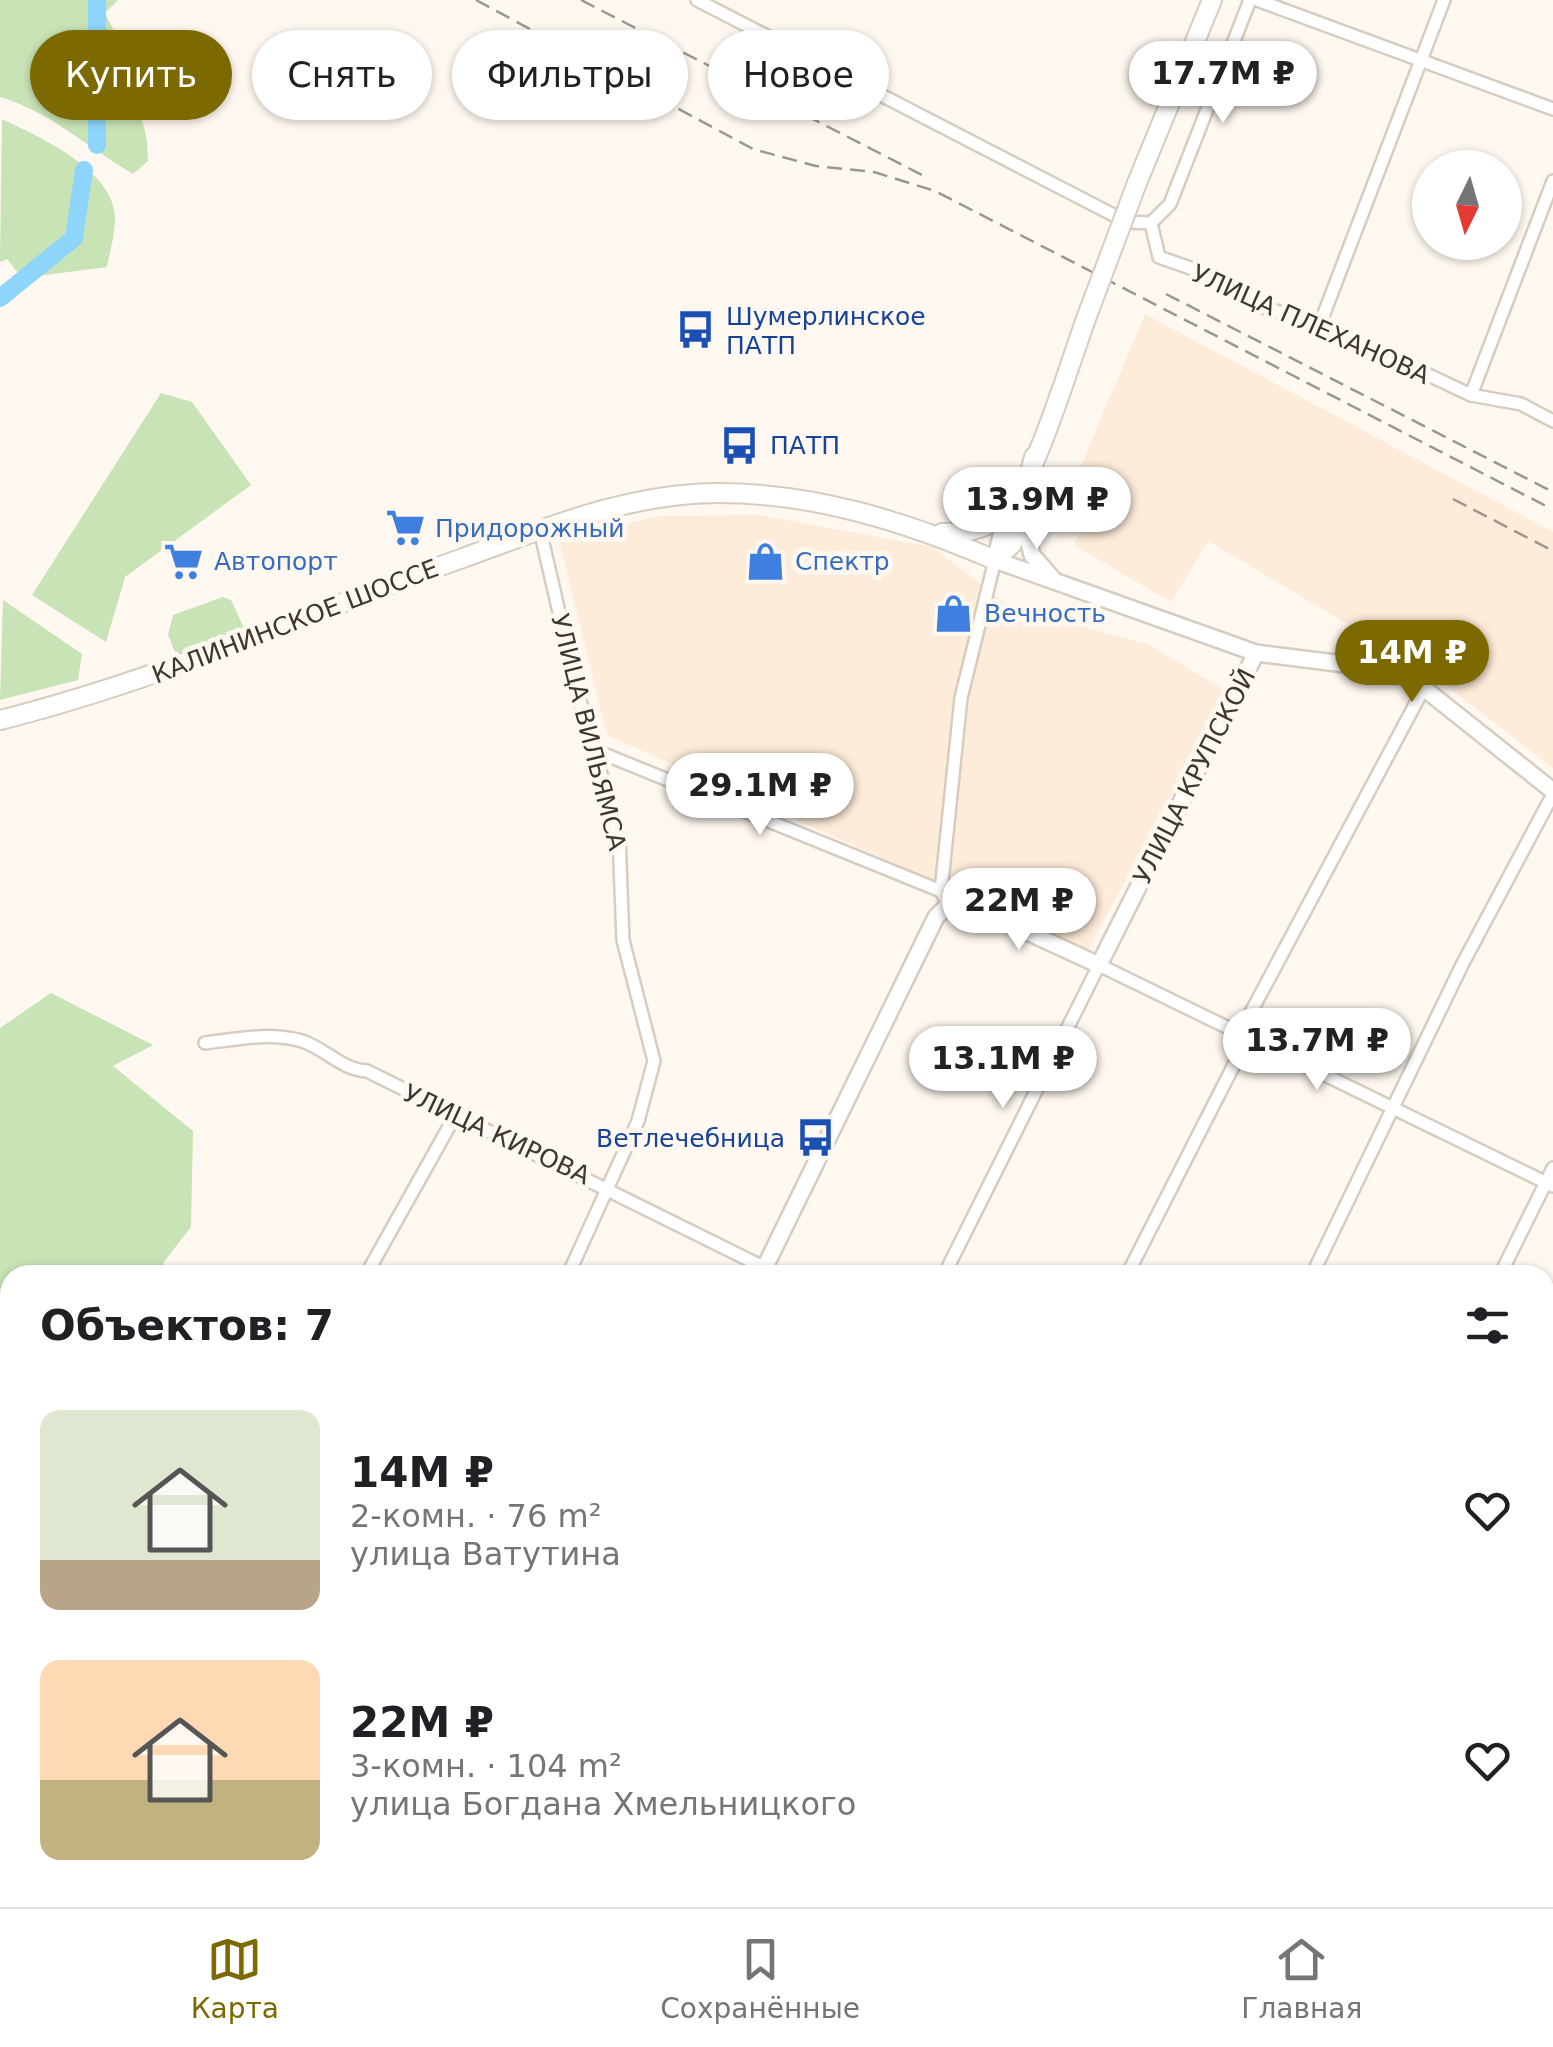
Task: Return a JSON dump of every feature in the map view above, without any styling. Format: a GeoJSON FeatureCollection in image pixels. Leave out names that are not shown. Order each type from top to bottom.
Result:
{"type":"FeatureCollection","features":[{"type":"Feature","properties":{"kind":"main road"},"geometry":{"type":"LineString","coordinates":[[995,560],[1012,544],[1015,510],[1034,456],[1137,183],[1212,0]]}},
{"type":"Feature","properties":{"kind":"main road","name":"КАЛИНИНСКОЕ ШОССЕ"},"geometry":{"type":"LineString","coordinates":[[0,720],[84,699],[172,670],[540,530],[622,506],[716,493],[870,513],[926,530],[995,560]]}},
{"type":"Feature","properties":{"kind":"main road"},"geometry":{"type":"LineString","coordinates":[[926,530],[972,530],[1015,510]]}},
{"type":"Feature","properties":{"kind":"street"},"geometry":{"type":"LineString","coordinates":[[697,0],[1127,222],[1151,223],[1170,204],[1250,0]]}},
{"type":"Feature","properties":{"kind":"street"},"geometry":{"type":"LineString","coordinates":[[1257,0],[1553,109]]}},
{"type":"Feature","properties":{"kind":"street"},"geometry":{"type":"LineString","coordinates":[[1320,324],[1444,0]]}},
{"type":"Feature","properties":{"kind":"street"},"geometry":{"type":"LineString","coordinates":[[1472,395],[1553,181]]}},
{"type":"Feature","properties":{"kind":"street","name":"УЛИЦА ПЛЕХАНОВА"},"geometry":{"type":"LineString","coordinates":[[1151,223],[1159,257],[1244,291],[1266,308],[1320,324],[1472,395],[1521,404],[1553,421]]}},
{"type":"Feature","properties":{"kind":"street"},"geometry":{"type":"LineString","coordinates":[[1015,510],[1032,554],[1064,586]]}},
{"type":"Feature","properties":{"kind":"street","name":"УЛИЦА ВИЛЬЯМСА"},"geometry":{"type":"LineString","coordinates":[[540,530],[619,836],[622,940],[654,1060],[638,1121],[573,1265]]}},
{"type":"Feature","properties":{"kind":"street"},"geometry":{"type":"LineString","coordinates":[[773,1265],[944,898],[961,698],[995,560],[1256,653],[1376,668],[1425,686],[1553,793],[1462,965],[1317,1265]]}},
{"type":"Feature","properties":{"kind":"street","name":"УЛИЦА КРУПСКОЙ"},"geometry":{"type":"LineString","coordinates":[[949,1265],[1256,653]]}},
{"type":"Feature","properties":{"kind":"street"},"geometry":{"type":"LineString","coordinates":[[1132,1265],[1240,1053],[1250,1014],[1425,686]]}},
{"type":"Feature","properties":{"kind":"street"},"geometry":{"type":"LineString","coordinates":[[594,750],[944,898],[969,905],[1099,964],[1550,1184]]}},
{"type":"Feature","properties":{"kind":"street","name":"УЛИЦА КИРОВА"},"geometry":{"type":"LineString","coordinates":[[205,1043],[260,1036],[302,1041],[352,1070],[367,1071],[610,1187],[754,1265]]}},
{"type":"Feature","properties":{"kind":"street"},"geometry":{"type":"LineString","coordinates":[[372,1265],[455,1116]]}},
{"type":"Feature","properties":{"kind":"street"},"geometry":{"type":"LineString","coordinates":[[1505,1265],[1550,1184],[1553,1168]]}},
{"type":"Feature","properties":{"kind":"shaded area"},"geometry":{"type":"Polygon","coordinates":[[[1145,314],[1553,532],[1553,768],[1430,673],[1208,541],[1171,602],[1074,545],[1108,482],[1081,466],[1145,314]]]}},
{"type":"Feature","properties":{"kind":"shaded area"},"geometry":{"type":"Polygon","coordinates":[[[759,515],[932,547],[1012,608],[1148,644],[1227,692],[1088,950],[607,735],[559,541],[657,516],[759,515]]]}},
{"type":"Feature","properties":{"kind":"green space"},"geometry":{"type":"Polygon","coordinates":[[[0,0],[118,0],[105,13],[114,30],[30,30],[30,110],[0,97],[0,0]]]}},
{"type":"Feature","properties":{"kind":"green space"},"geometry":{"type":"Polygon","coordinates":[[[2,119],[72,157],[103,186],[115,219],[107,267],[22,278],[7,259],[0,262],[2,119]]]}},
{"type":"Feature","properties":{"kind":"green space"},"geometry":{"type":"Polygon","coordinates":[[[141,120],[148,161],[133,174],[53,121],[141,120]]]}},
{"type":"Feature","properties":{"kind":"green space"},"geometry":{"type":"Polygon","coordinates":[[[161,393],[192,402],[251,485],[125,577],[106,642],[32,595],[161,393]]]}},
{"type":"Feature","properties":{"kind":"green space"},"geometry":{"type":"Polygon","coordinates":[[[223,597],[231,600],[244,628],[176,655],[168,635],[173,615],[223,597]]]}},
{"type":"Feature","properties":{"kind":"green space"},"geometry":{"type":"Polygon","coordinates":[[[3,600],[82,654],[78,680],[0,700],[3,600]]]}},
{"type":"Feature","properties":{"kind":"green space"},"geometry":{"type":"Polygon","coordinates":[[[51,993],[153,1045],[113,1066],[193,1131],[191,1227],[164,1265],[0,1265],[0,1028],[51,993]]]}},
{"type":"Feature","properties":{"kind":"waterway"},"geometry":{"type":"LineString","coordinates":[[97,0],[97,145]]}},
{"type":"Feature","properties":{"kind":"waterway"},"geometry":{"type":"LineString","coordinates":[[0,298],[74,238],[84,170]]}},
{"type":"Feature","properties":{"kind":"railway"},"geometry":{"type":"LineString","coordinates":[[476,0],[753,149],[816,166],[874,172],[935,191],[1546,506]]}},
{"type":"Feature","properties":{"kind":"railway"},"geometry":{"type":"LineString","coordinates":[[581,0],[924,176]]}},
{"type":"Feature","properties":{"kind":"railway"},"geometry":{"type":"LineString","coordinates":[[1166,294],[1553,492]]}},
{"type":"Feature","properties":{"kind":"railway"},"geometry":{"type":"LineString","coordinates":[[1453,499],[1553,551]]}},
{"type":"Feature","properties":{"kind":"place","name":"Шумерлинское ПАТП"},"geometry":{"type":"Point","coordinates":[696,330]}},
{"type":"Feature","properties":{"kind":"place","name":"ПАТП"},"geometry":{"type":"Point","coordinates":[740,445]}},
{"type":"Feature","properties":{"kind":"place","name":"Придорожный"},"geometry":{"type":"Point","coordinates":[405,528]}},
{"type":"Feature","properties":{"kind":"place","name":"Автопорт"},"geometry":{"type":"Point","coordinates":[184,561]}},
{"type":"Feature","properties":{"kind":"place","name":"Спектр"},"geometry":{"type":"Point","coordinates":[765,561]}},
{"type":"Feature","properties":{"kind":"place","name":"Вечность"},"geometry":{"type":"Point","coordinates":[954,613]}},
{"type":"Feature","properties":{"kind":"place","name":"Ветлечебница"},"geometry":{"type":"Point","coordinates":[815,1138]}}]}
